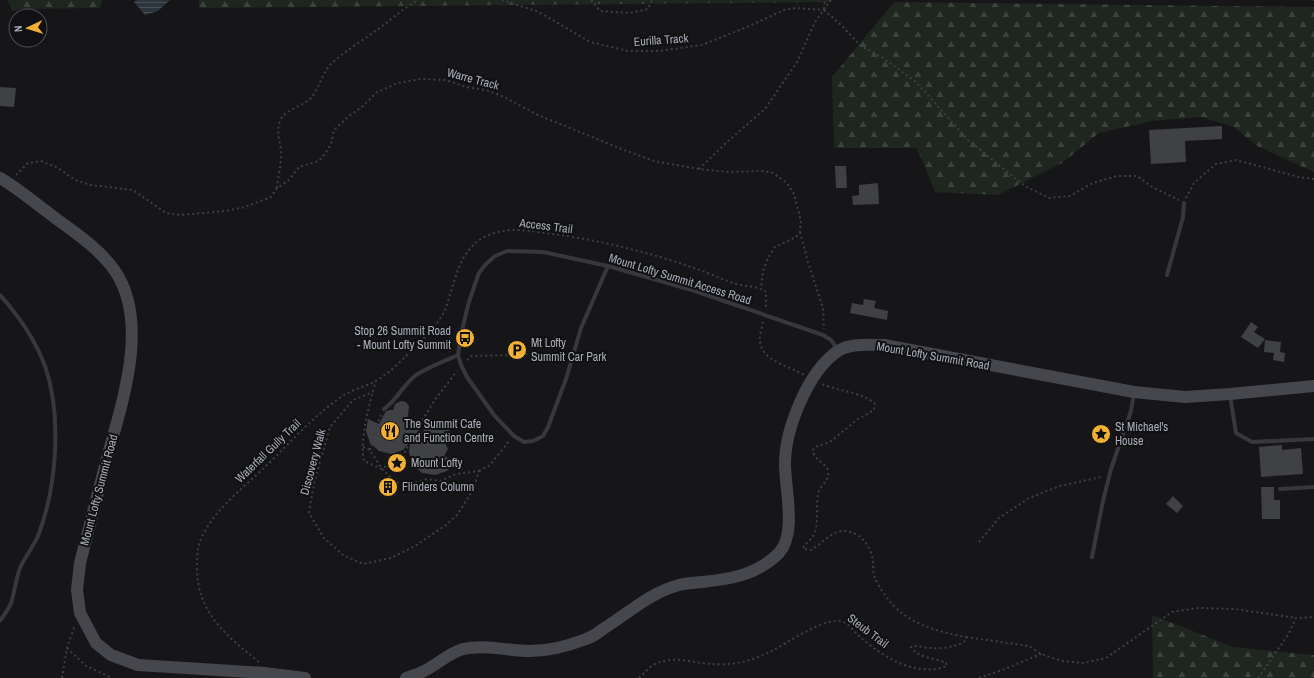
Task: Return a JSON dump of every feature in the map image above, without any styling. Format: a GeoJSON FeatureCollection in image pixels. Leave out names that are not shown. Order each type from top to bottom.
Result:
{"type":"FeatureCollection","features":[{"type":"Feature","properties":{"kind":"main road","name":"Mount Lofty Summit Road"},"geometry":{"type":"LineString","coordinates":[[4,180],[96,249],[115,271],[124,290],[130,310],[132,357],[125,394],[80,563],[77,590],[80,613],[96,643],[111,655],[138,665],[264,673],[305,678]]}},
{"type":"Feature","properties":{"kind":"main road","name":"Mount Lofty Summit Road"},"geometry":{"type":"LineString","coordinates":[[406,678],[422,672],[462,649],[481,647],[530,651],[564,647],[588,639],[649,598],[662,591],[679,585],[727,579],[752,572],[771,560],[781,551],[787,536],[788,518],[785,463],[788,434],[796,411],[808,387],[824,364],[838,351],[853,346],[884,345],[1134,392],[1185,397],[1314,386]]}},
{"type":"Feature","properties":{"kind":"lane"},"geometry":{"type":"LineString","coordinates":[[1167,275],[1183,217],[1184,203]]}},
{"type":"Feature","properties":{"kind":"lane","name":"Mount Lofty Summit Access Road"},"geometry":{"type":"LineString","coordinates":[[458,355],[468,306],[479,273],[495,256],[507,251],[543,252],[608,266],[692,290],[823,335],[831,340],[838,351]]}},
{"type":"Feature","properties":{"kind":"lane"},"geometry":{"type":"LineString","coordinates":[[384,409],[392,404],[402,389],[417,375],[458,355],[467,377],[494,415],[514,436],[524,442],[533,441],[542,436],[548,427],[566,379],[581,328],[608,266]]}},
{"type":"Feature","properties":{"kind":"lane"},"geometry":{"type":"LineString","coordinates":[[0,295],[14,311],[31,336],[44,365],[52,389],[55,433],[53,476],[45,512],[37,536],[20,569],[10,604],[0,621]]}},
{"type":"Feature","properties":{"kind":"lane"},"geometry":{"type":"LineString","coordinates":[[1092,557],[1109,476],[1131,411],[1134,392]]}},
{"type":"Feature","properties":{"kind":"lane"},"geometry":{"type":"LineString","coordinates":[[1230,394],[1236,433],[1252,442],[1314,439]]}},
{"type":"Feature","properties":{"kind":"lane"},"geometry":{"type":"LineString","coordinates":[[1280,489],[1314,487]]}},
{"type":"Feature","properties":{"kind":"path"},"geometry":{"type":"LineString","coordinates":[[277,188],[281,153],[278,133],[280,120],[286,113],[302,105],[309,99],[318,87],[323,75],[331,64],[403,9],[418,0]]}},
{"type":"Feature","properties":{"kind":"path","name":"Eurilla Track"},"geometry":{"type":"LineString","coordinates":[[502,0],[539,12],[590,42],[628,51],[659,51],[702,45],[784,10],[796,8],[824,10]]}},
{"type":"Feature","properties":{"kind":"path"},"geometry":{"type":"LineString","coordinates":[[591,0],[600,11],[629,13],[648,9],[652,0]]}},
{"type":"Feature","properties":{"kind":"path"},"geometry":{"type":"LineString","coordinates":[[824,10],[825,0]]}},
{"type":"Feature","properties":{"kind":"path"},"geometry":{"type":"LineString","coordinates":[[699,169],[765,109],[797,62],[815,22],[831,0]]}},
{"type":"Feature","properties":{"kind":"path"},"geometry":{"type":"LineString","coordinates":[[824,10],[861,46],[882,58],[916,82],[968,140],[1025,186],[1049,198],[1070,196],[1093,183],[1117,176],[1137,176],[1152,187],[1184,203],[1194,183],[1216,164],[1236,160],[1299,177],[1314,179]]}},
{"type":"Feature","properties":{"kind":"path","name":"Warre Track"},"geometry":{"type":"LineString","coordinates":[[4,180],[28,164],[41,161],[58,168],[76,180],[91,185],[133,190],[166,213],[180,215],[245,208],[271,197],[277,188],[289,180],[299,167],[319,161],[331,144],[334,130],[349,116],[363,106],[377,92],[398,83],[421,79],[446,80],[466,87],[486,90],[504,97],[538,115],[654,161],[699,169],[728,172],[762,171],[773,173],[787,183],[794,194],[801,221],[800,232],[811,274],[823,308],[823,335]]}},
{"type":"Feature","properties":{"kind":"path","name":"Access Trail"},"geometry":{"type":"LineString","coordinates":[[376,380],[388,373],[436,324],[444,311],[459,265],[466,252],[479,239],[498,232],[518,230],[561,235],[639,251],[697,268],[736,284],[761,288]]}},
{"type":"Feature","properties":{"kind":"path"},"geometry":{"type":"LineString","coordinates":[[765,315],[766,292],[761,288],[763,271],[768,258],[775,247],[796,237],[800,232]]}},
{"type":"Feature","properties":{"kind":"path"},"geometry":{"type":"LineString","coordinates":[[376,380],[363,441],[363,455],[364,461],[382,469]]}},
{"type":"Feature","properties":{"kind":"path","name":"Waterfall Gully Trail"},"geometry":{"type":"LineString","coordinates":[[259,662],[227,635],[213,620],[202,600],[197,577],[197,550],[204,532],[214,517],[234,496],[320,413],[346,394],[376,380]]}},
{"type":"Feature","properties":{"kind":"path","name":"Discovery Walk"},"geometry":{"type":"LineString","coordinates":[[373,392],[353,400],[330,427],[314,483],[310,513],[324,538],[343,555],[362,564],[391,558],[415,546],[446,525],[457,515],[472,490],[479,471]]}},
{"type":"Feature","properties":{"kind":"path"},"geometry":{"type":"LineString","coordinates":[[370,450],[377,424],[384,409]]}},
{"type":"Feature","properties":{"kind":"path"},"geometry":{"type":"LineString","coordinates":[[417,429],[420,423]]}},
{"type":"Feature","properties":{"kind":"path"},"geometry":{"type":"LineString","coordinates":[[363,447],[370,450],[382,469],[394,481],[407,486],[427,479],[440,481],[456,474],[479,471],[490,465],[514,436]]}},
{"type":"Feature","properties":{"kind":"path"},"geometry":{"type":"LineString","coordinates":[[382,469],[405,452],[410,442]]}},
{"type":"Feature","properties":{"kind":"path"},"geometry":{"type":"LineString","coordinates":[[813,450],[817,460],[828,469],[828,474],[826,481],[819,492],[816,530],[812,539],[804,545],[803,549],[811,550],[837,532],[846,531],[856,534],[867,543],[872,557],[874,577],[895,607],[912,621],[937,631],[966,637],[1029,646],[1040,654],[1062,661],[1083,663],[1106,658],[1172,612],[1198,608],[1235,609],[1296,618],[1314,617]]}},
{"type":"Feature","properties":{"kind":"path"},"geometry":{"type":"LineString","coordinates":[[979,542],[999,518],[1029,498],[1060,486],[1109,476]]}},
{"type":"Feature","properties":{"kind":"path"},"geometry":{"type":"LineString","coordinates":[[62,678],[67,648],[80,613]]}},
{"type":"Feature","properties":{"kind":"path"},"geometry":{"type":"LineString","coordinates":[[1258,678],[1288,635],[1296,618]]}},
{"type":"Feature","properties":{"kind":"path","name":"Steub Trail"},"geometry":{"type":"LineString","coordinates":[[639,678],[654,665],[670,660],[685,660],[710,664],[740,662],[754,659],[771,652],[802,634],[825,623],[833,621],[841,621],[851,627],[859,636],[879,652],[898,663],[918,669],[931,669],[947,666],[946,662],[919,654],[911,647],[915,645],[931,648],[944,647],[963,643],[966,640],[966,637]]}},
{"type":"Feature","properties":{"kind":"path"},"geometry":{"type":"LineString","coordinates":[[67,648],[86,666],[112,678]]}},
{"type":"Feature","properties":{"kind":"path"},"geometry":{"type":"LineString","coordinates":[[979,678],[1040,654]]}},
{"type":"Feature","properties":{"kind":"green space"},"geometry":{"type":"Polygon","coordinates":[[[7,0],[102,0],[100,8],[11,8],[7,0]]]}},
{"type":"Feature","properties":{"kind":"green space"},"geometry":{"type":"Polygon","coordinates":[[[199,0],[831,0],[831,2],[199,8],[199,0]]]}},
{"type":"Feature","properties":{"kind":"green space"},"geometry":{"type":"Polygon","coordinates":[[[894,2],[1314,7],[1314,172],[1257,146],[1234,127],[1201,117],[1152,121],[1099,133],[1062,163],[998,195],[935,192],[917,148],[834,148],[832,77],[894,2]]]}},
{"type":"Feature","properties":{"kind":"green space"},"geometry":{"type":"Polygon","coordinates":[[[1152,615],[1233,647],[1314,655],[1314,678],[1153,678],[1152,615]]]}},
{"type":"Feature","properties":{"kind":"shaded area"},"geometry":{"type":"Polygon","coordinates":[[[136,0],[170,0],[158,11],[145,15],[134,2],[136,0]]]}},
{"type":"Feature","properties":{"kind":"building"},"geometry":{"type":"Polygon","coordinates":[[[0,87],[16,88],[14,107],[0,106],[0,87]]]}},
{"type":"Feature","properties":{"kind":"building"},"geometry":{"type":"Polygon","coordinates":[[[1222,126],[1222,139],[1185,141],[1186,162],[1151,164],[1149,130],[1222,126]]]}},
{"type":"Feature","properties":{"kind":"building"},"geometry":{"type":"Polygon","coordinates":[[[835,166],[846,166],[847,188],[836,188],[835,166]]]}},
{"type":"Feature","properties":{"kind":"building"},"geometry":{"type":"Polygon","coordinates":[[[878,183],[879,204],[853,205],[852,196],[859,195],[859,185],[878,183]]]}},
{"type":"Feature","properties":{"kind":"building"},"geometry":{"type":"Polygon","coordinates":[[[864,299],[876,301],[874,308],[888,311],[887,320],[850,313],[852,303],[863,305],[864,299]]]}},
{"type":"Feature","properties":{"kind":"building"},"geometry":{"type":"Polygon","coordinates":[[[1251,322],[1258,327],[1254,332],[1265,339],[1258,348],[1241,337],[1251,322]]]}},
{"type":"Feature","properties":{"kind":"building"},"geometry":{"type":"Polygon","coordinates":[[[1265,340],[1281,342],[1280,352],[1285,353],[1284,362],[1273,360],[1274,353],[1264,352],[1265,340]]]}},
{"type":"Feature","properties":{"kind":"building"},"geometry":{"type":"Polygon","coordinates":[[[401,401],[406,402],[409,406],[408,416],[412,422],[412,427],[422,432],[425,429],[434,428],[440,422],[445,422],[449,425],[450,430],[445,443],[448,449],[444,456],[455,462],[447,471],[435,475],[422,473],[413,464],[409,453],[410,442],[403,450],[391,454],[379,451],[370,443],[366,431],[368,419],[379,424],[386,411],[393,410],[395,404],[401,401]]]}},
{"type":"Feature","properties":{"kind":"building"},"geometry":{"type":"Polygon","coordinates":[[[1282,445],[1282,450],[1301,448],[1303,474],[1261,477],[1259,447],[1282,445]]]}},
{"type":"Feature","properties":{"kind":"building","name":"Flinders Column"},"geometry":{"type":"Polygon","coordinates":[[[388,483],[391,484],[391,490],[388,491],[385,490],[384,487],[385,484],[388,483]]]}},
{"type":"Feature","properties":{"kind":"building"},"geometry":{"type":"Polygon","coordinates":[[[1261,487],[1274,487],[1274,500],[1280,500],[1280,519],[1262,519],[1261,487]]]}},
{"type":"Feature","properties":{"kind":"building"},"geometry":{"type":"Polygon","coordinates":[[[1173,496],[1183,506],[1177,513],[1166,504],[1173,496]]]}},
{"type":"Feature","properties":{"kind":"place","name":"Stop 26 Summit Road - Mount Lofty Summit"},"geometry":{"type":"Point","coordinates":[465,338]}},
{"type":"Feature","properties":{"kind":"place","name":"Mt Lofty Summit Car Park"},"geometry":{"type":"Point","coordinates":[517,350]}},
{"type":"Feature","properties":{"kind":"place","name":"The Summit Cafe and Function Centre"},"geometry":{"type":"Point","coordinates":[390,431]}},
{"type":"Feature","properties":{"kind":"place","name":"St Michael's House"},"geometry":{"type":"Point","coordinates":[1101,434]}},
{"type":"Feature","properties":{"kind":"place","name":"Mount Lofty"},"geometry":{"type":"Point","coordinates":[397,463]}},
{"type":"Feature","properties":{"kind":"place","name":"Flinders Column"},"geometry":{"type":"Point","coordinates":[388,487]}}]}
